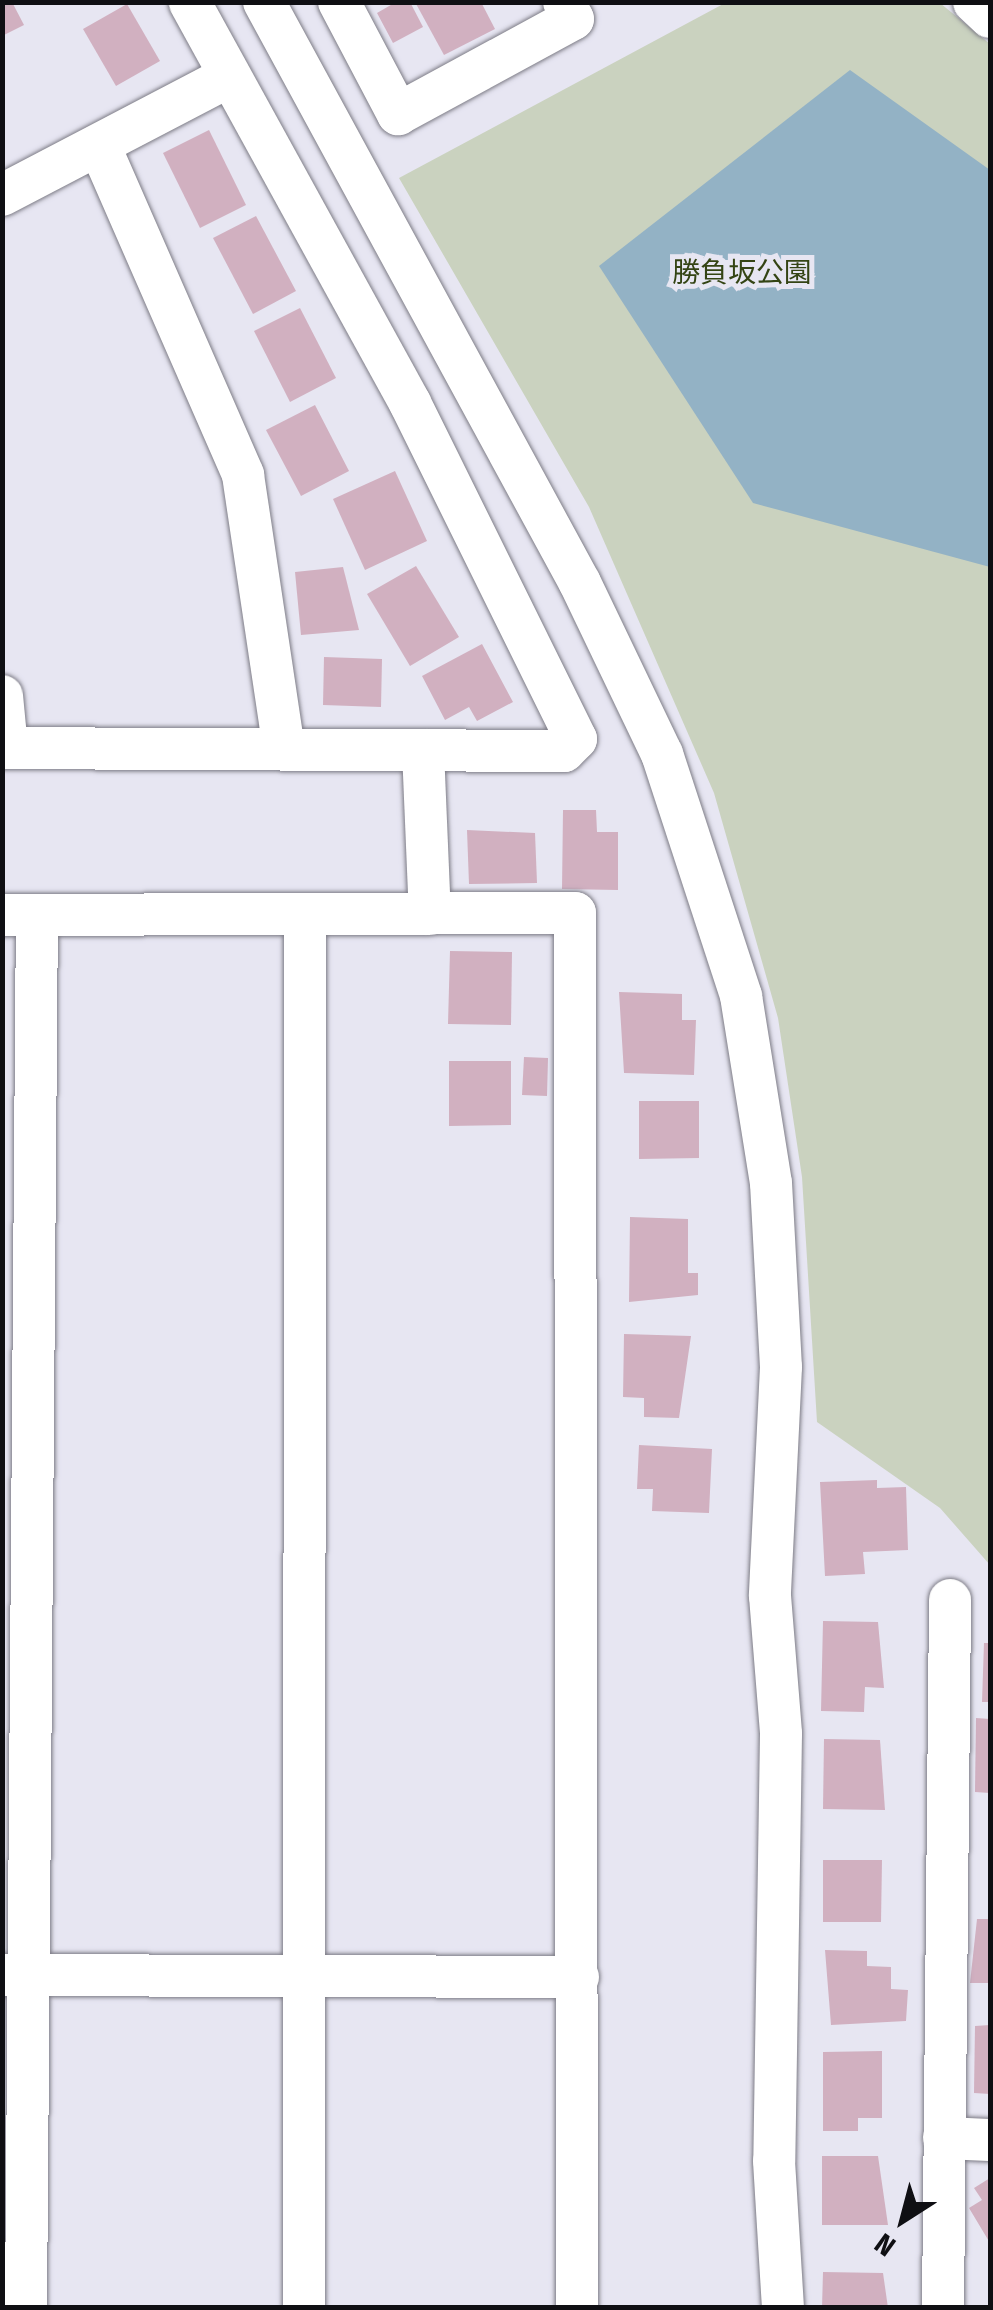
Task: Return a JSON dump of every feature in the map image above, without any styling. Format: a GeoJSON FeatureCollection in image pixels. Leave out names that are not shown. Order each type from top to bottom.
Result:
{"type":"FeatureCollection","features":[{"type":"Feature","properties":{"kind":"street"},"geometry":{"type":"LineString","coordinates":[[2,696],[5,748],[283,744],[564,751],[576,740],[410,403],[226,78],[190,2]]}},
{"type":"Feature","properties":{"kind":"street"},"geometry":{"type":"LineString","coordinates":[[264,2],[580,583],[662,754],[742,996],[771,1182],[781,1367],[770,1596],[781,1734],[774,2162],[783,2308]]}},
{"type":"Feature","properties":{"kind":"street"},"geometry":{"type":"LineString","coordinates":[[339,2],[398,114],[573,19],[564,2]]}},
{"type":"Feature","properties":{"kind":"street"},"geometry":{"type":"LineString","coordinates":[[974,2],[990,17]]}},
{"type":"Feature","properties":{"kind":"street"},"geometry":{"type":"LineString","coordinates":[[2,194],[100,147],[226,78]]}},
{"type":"Feature","properties":{"kind":"street"},"geometry":{"type":"LineString","coordinates":[[100,147],[242,475],[283,744]]}},
{"type":"Feature","properties":{"kind":"street"},"geometry":{"type":"LineString","coordinates":[[423,750],[430,914]]}},
{"type":"Feature","properties":{"kind":"street"},"geometry":{"type":"LineString","coordinates":[[26,2308],[16,1975],[20,916],[305,917],[575,912],[577,2308]]}},
{"type":"Feature","properties":{"kind":"street"},"geometry":{"type":"LineString","coordinates":[[304,2308],[305,917]]}},
{"type":"Feature","properties":{"kind":"street"},"geometry":{"type":"LineString","coordinates":[[943,2308],[950,1600]]}},
{"type":"Feature","properties":{"kind":"street"},"geometry":{"type":"LineString","coordinates":[[16,1975],[578,1978]]}},
{"type":"Feature","properties":{"kind":"street"},"geometry":{"type":"LineString","coordinates":[[944,2138],[990,2140]]}},
{"type":"Feature","properties":{"kind":"green space","name":"勝負坂公園"},"geometry":{"type":"Polygon","coordinates":[[[725,3],[940,3],[990,44],[990,1565],[940,1508],[817,1422],[802,1177],[778,1018],[714,793],[589,507],[399,178],[725,3]]]}},
{"type":"Feature","properties":{"kind":"water"},"geometry":{"type":"Polygon","coordinates":[[[850,70],[990,170],[990,567],[753,503],[599,266],[850,70]]]}},
{"type":"Feature","properties":{"kind":"building"},"geometry":{"type":"Polygon","coordinates":[[[2,2],[12,2],[24,25],[2,36],[2,2]]]}},
{"type":"Feature","properties":{"kind":"building"},"geometry":{"type":"Polygon","coordinates":[[[396,2],[410,2],[423,27],[393,43],[377,13],[396,2]]]}},
{"type":"Feature","properties":{"kind":"building"},"geometry":{"type":"Polygon","coordinates":[[[415,2],[481,2],[495,29],[444,55],[415,2]]]}},
{"type":"Feature","properties":{"kind":"building"},"geometry":{"type":"Polygon","coordinates":[[[127,4],[160,61],[116,86],[83,29],[127,4]]]}},
{"type":"Feature","properties":{"kind":"building"},"geometry":{"type":"Polygon","coordinates":[[[209,130],[246,205],[200,228],[163,153],[209,130]]]}},
{"type":"Feature","properties":{"kind":"building"},"geometry":{"type":"Polygon","coordinates":[[[256,216],[296,291],[253,314],[213,238],[256,216]]]}},
{"type":"Feature","properties":{"kind":"building"},"geometry":{"type":"Polygon","coordinates":[[[300,308],[336,378],[290,402],[254,331],[300,308]]]}},
{"type":"Feature","properties":{"kind":"building"},"geometry":{"type":"Polygon","coordinates":[[[315,405],[349,471],[301,496],[266,430],[315,405]]]}},
{"type":"Feature","properties":{"kind":"building"},"geometry":{"type":"Polygon","coordinates":[[[395,471],[427,541],[365,570],[333,499],[395,471]]]}},
{"type":"Feature","properties":{"kind":"building"},"geometry":{"type":"Polygon","coordinates":[[[416,566],[459,637],[410,666],[367,594],[416,566]]]}},
{"type":"Feature","properties":{"kind":"building"},"geometry":{"type":"Polygon","coordinates":[[[343,567],[359,630],[301,635],[295,572],[343,567]]]}},
{"type":"Feature","properties":{"kind":"building"},"geometry":{"type":"Polygon","coordinates":[[[482,644],[513,702],[477,721],[469,707],[445,720],[422,676],[482,644]]]}},
{"type":"Feature","properties":{"kind":"building"},"geometry":{"type":"Polygon","coordinates":[[[324,657],[382,659],[381,707],[323,705],[324,657]]]}},
{"type":"Feature","properties":{"kind":"building"},"geometry":{"type":"Polygon","coordinates":[[[563,810],[596,810],[597,832],[618,832],[618,890],[562,889],[563,810]]]}},
{"type":"Feature","properties":{"kind":"building"},"geometry":{"type":"Polygon","coordinates":[[[467,830],[535,833],[537,883],[469,884],[467,830]]]}},
{"type":"Feature","properties":{"kind":"building"},"geometry":{"type":"Polygon","coordinates":[[[450,951],[512,952],[511,1025],[448,1024],[450,951]]]}},
{"type":"Feature","properties":{"kind":"building"},"geometry":{"type":"Polygon","coordinates":[[[619,992],[682,994],[682,1020],[696,1020],[694,1075],[624,1073],[619,992]]]}},
{"type":"Feature","properties":{"kind":"building"},"geometry":{"type":"Polygon","coordinates":[[[524,1057],[548,1058],[547,1096],[522,1095],[524,1057]]]}},
{"type":"Feature","properties":{"kind":"building"},"geometry":{"type":"Polygon","coordinates":[[[449,1061],[511,1061],[511,1125],[449,1126],[449,1061]]]}},
{"type":"Feature","properties":{"kind":"building"},"geometry":{"type":"Polygon","coordinates":[[[639,1101],[699,1101],[699,1158],[639,1159],[639,1101]]]}},
{"type":"Feature","properties":{"kind":"building"},"geometry":{"type":"Polygon","coordinates":[[[630,1217],[688,1219],[688,1273],[698,1273],[698,1295],[629,1302],[630,1217]]]}},
{"type":"Feature","properties":{"kind":"building"},"geometry":{"type":"Polygon","coordinates":[[[624,1334],[691,1336],[679,1418],[644,1417],[644,1398],[623,1397],[624,1334]]]}},
{"type":"Feature","properties":{"kind":"building"},"geometry":{"type":"Polygon","coordinates":[[[639,1445],[712,1449],[709,1513],[652,1511],[653,1489],[637,1489],[639,1445]]]}},
{"type":"Feature","properties":{"kind":"building"},"geometry":{"type":"Polygon","coordinates":[[[877,1480],[877,1488],[906,1487],[908,1550],[863,1552],[865,1574],[825,1576],[820,1482],[877,1480]]]}},
{"type":"Feature","properties":{"kind":"building"},"geometry":{"type":"Polygon","coordinates":[[[823,1621],[878,1622],[884,1688],[865,1687],[864,1712],[821,1711],[823,1621]]]}},
{"type":"Feature","properties":{"kind":"building"},"geometry":{"type":"Polygon","coordinates":[[[984,1643],[990,1643],[990,1702],[982,1702],[984,1643]]]}},
{"type":"Feature","properties":{"kind":"building"},"geometry":{"type":"Polygon","coordinates":[[[976,1718],[990,1719],[990,1793],[975,1792],[976,1718]]]}},
{"type":"Feature","properties":{"kind":"building"},"geometry":{"type":"Polygon","coordinates":[[[824,1739],[880,1740],[885,1810],[823,1809],[824,1739]]]}},
{"type":"Feature","properties":{"kind":"building"},"geometry":{"type":"Polygon","coordinates":[[[823,1860],[882,1860],[881,1922],[823,1922],[823,1860]]]}},
{"type":"Feature","properties":{"kind":"building"},"geometry":{"type":"Polygon","coordinates":[[[977,1919],[990,1919],[990,1983],[970,1983],[977,1919]]]}},
{"type":"Feature","properties":{"kind":"building"},"geometry":{"type":"Polygon","coordinates":[[[825,1950],[867,1951],[867,1966],[891,1967],[891,1989],[908,1990],[906,2021],[831,2025],[825,1950]]]}},
{"type":"Feature","properties":{"kind":"building"},"geometry":{"type":"Polygon","coordinates":[[[990,2025],[990,2094],[974,2093],[975,2026],[990,2025]]]}},
{"type":"Feature","properties":{"kind":"building"},"geometry":{"type":"Polygon","coordinates":[[[882,2051],[882,2118],[858,2118],[858,2131],[823,2131],[823,2052],[882,2051]]]}},
{"type":"Feature","properties":{"kind":"building"},"geometry":{"type":"Polygon","coordinates":[[[822,2156],[878,2156],[888,2225],[822,2225],[822,2156]]]}},
{"type":"Feature","properties":{"kind":"building"},"geometry":{"type":"Polygon","coordinates":[[[990,2178],[990,2243],[969,2208],[982,2200],[974,2188],[990,2178]]]}},
{"type":"Feature","properties":{"kind":"building"},"geometry":{"type":"Polygon","coordinates":[[[823,2272],[883,2273],[888,2308],[822,2308],[823,2272]]]}}]}
